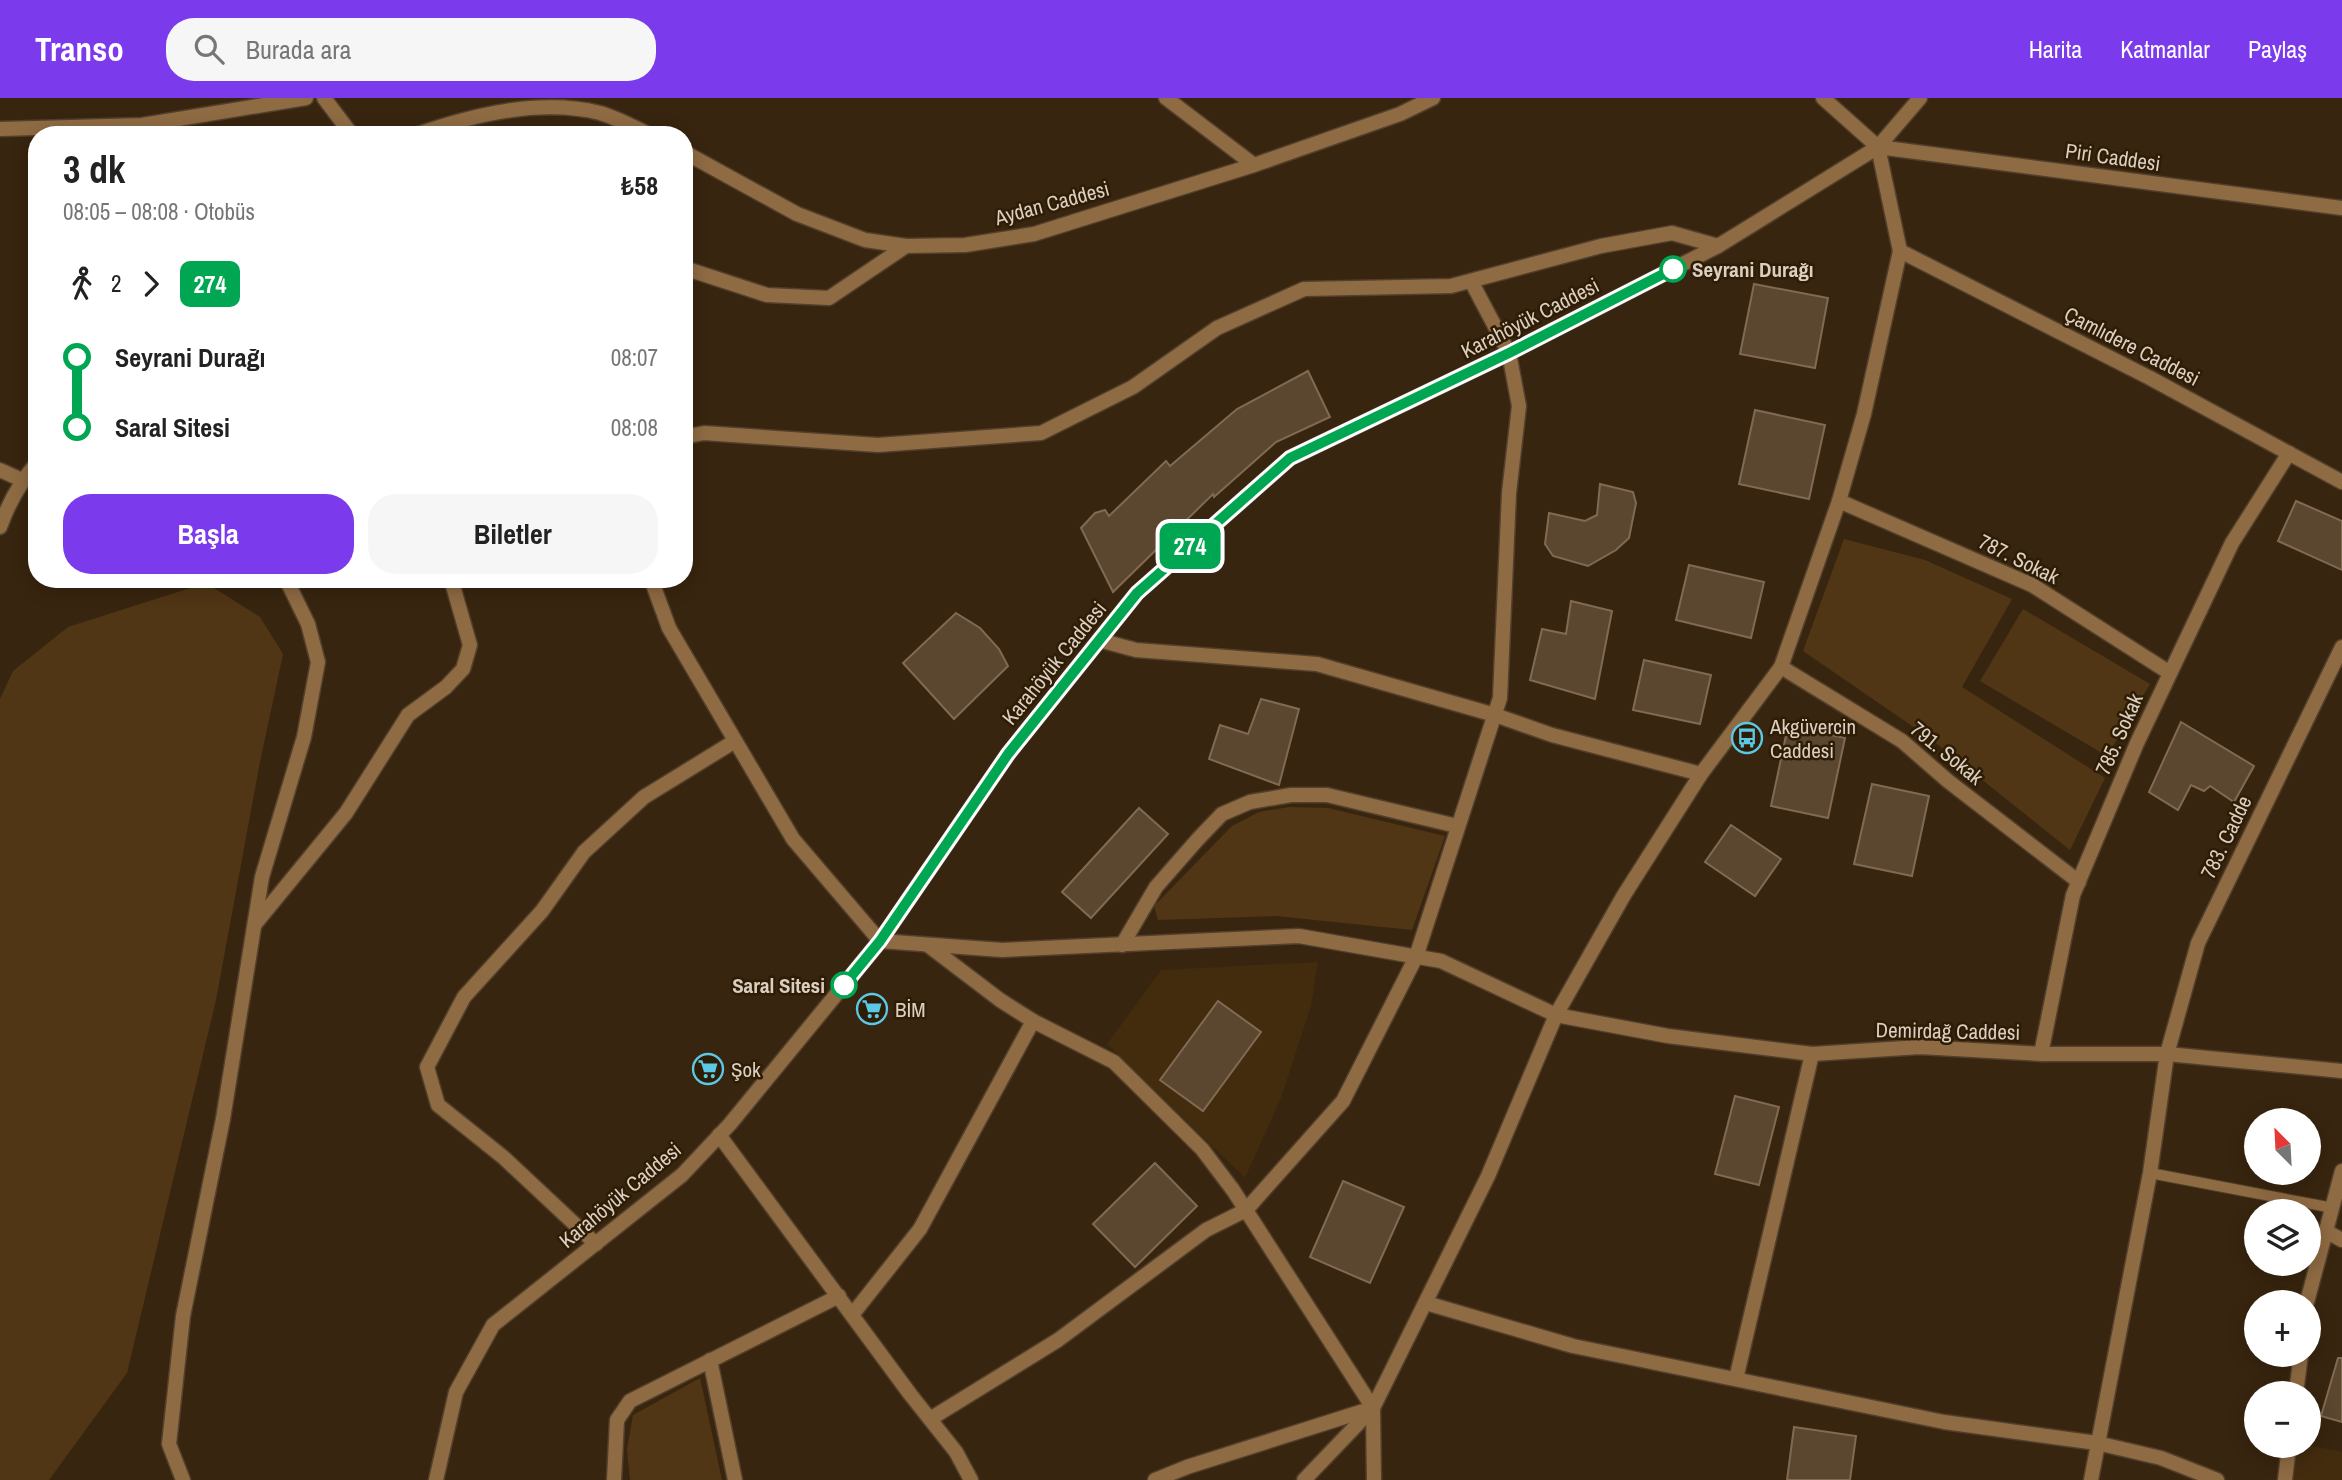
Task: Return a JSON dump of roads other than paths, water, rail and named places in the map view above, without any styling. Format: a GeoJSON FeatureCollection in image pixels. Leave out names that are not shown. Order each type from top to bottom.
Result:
{"type":"FeatureCollection","features":[{"type":"Feature","properties":{"kind":"street"},"geometry":{"type":"LineString","coordinates":[[106,126],[142,125],[306,98]]}},
{"type":"Feature","properties":{"kind":"street"},"geometry":{"type":"LineString","coordinates":[[324,98],[345,126]]}},
{"type":"Feature","properties":{"kind":"street"},"geometry":{"type":"LineString","coordinates":[[1166,98],[1254,165]]}},
{"type":"Feature","properties":{"kind":"street","name":"Aydan Caddesi"},"geometry":{"type":"LineString","coordinates":[[693,157],[797,214],[865,240],[906,246],[965,245],[1034,234],[1254,165],[1400,114],[1433,98]]}},
{"type":"Feature","properties":{"kind":"street"},"geometry":{"type":"LineString","coordinates":[[1304,1480],[1373,1408],[1488,1176],[1556,1015],[1624,895],[1701,774],[1781,667],[1839,501],[1864,414],[1900,251],[1878,147],[1823,98]]}},
{"type":"Feature","properties":{"kind":"street","name":"Karahöyük Caddesi"},"geometry":{"type":"LineString","coordinates":[[436,1480],[456,1392],[494,1325],[682,1175],[719,1135],[880,941],[1008,754],[1137,593],[1290,458],[1509,353],[1718,246],[1878,147],[1920,98]]}},
{"type":"Feature","properties":{"kind":"street"},"geometry":{"type":"LineString","coordinates":[[446,126],[488,114],[525,108],[557,107],[599,113],[629,126]]}},
{"type":"Feature","properties":{"kind":"street"},"geometry":{"type":"LineString","coordinates":[[0,129],[28,128]]}},
{"type":"Feature","properties":{"kind":"street","name":"Piri Caddesi"},"geometry":{"type":"LineString","coordinates":[[1878,147],[2342,208]]}},
{"type":"Feature","properties":{"kind":"street"},"geometry":{"type":"LineString","coordinates":[[693,435],[704,433],[878,445],[1041,433],[1133,387],[1217,328],[1304,289],[1451,286],[1601,246],[1672,233],[1718,246]]}},
{"type":"Feature","properties":{"kind":"street"},"geometry":{"type":"LineString","coordinates":[[693,271],[766,295],[829,298],[906,246]]}},
{"type":"Feature","properties":{"kind":"street","name":"Çamlıdere Caddesi"},"geometry":{"type":"LineString","coordinates":[[1900,251],[2150,378],[2342,482]]}},
{"type":"Feature","properties":{"kind":"street"},"geometry":{"type":"LineString","coordinates":[[930,1419],[1058,1340],[1206,1230],[1246,1210],[1343,1101],[1416,957],[1500,698],[1509,493],[1518,406],[1509,353],[1471,281]]}},
{"type":"Feature","properties":{"kind":"street","name":"785. Sokak"},"geometry":{"type":"LineString","coordinates":[[2041,1054],[2073,895],[2137,743],[2232,543],[2289,453]]}},
{"type":"Feature","properties":{"kind":"street"},"geometry":{"type":"LineString","coordinates":[[0,470],[22,480]]}},
{"type":"Feature","properties":{"kind":"street"},"geometry":{"type":"LineString","coordinates":[[0,527],[6,508],[28,473]]}},
{"type":"Feature","properties":{"kind":"street","name":"787. Sokak"},"geometry":{"type":"LineString","coordinates":[[1839,501],[2032,585],[2170,673]]}},
{"type":"Feature","properties":{"kind":"street"},"geometry":{"type":"LineString","coordinates":[[183,1480],[169,1444],[183,1316],[223,1119],[262,877],[304,737],[318,662],[308,624],[290,588]]}},
{"type":"Feature","properties":{"kind":"street"},"geometry":{"type":"LineString","coordinates":[[255,924],[346,813],[408,715],[446,687],[463,669],[470,645],[454,588]]}},
{"type":"Feature","properties":{"kind":"street"},"geometry":{"type":"LineString","coordinates":[[654,588],[669,628],[793,839],[880,941]]}},
{"type":"Feature","properties":{"kind":"street"},"geometry":{"type":"LineString","coordinates":[[1100,640],[1136,650],[1317,664],[1494,715],[1552,735],[1701,774]]}},
{"type":"Feature","properties":{"kind":"street","name":"783. Cadde"},"geometry":{"type":"LineString","coordinates":[[2091,1480],[2151,1173],[2167,1054],[2197,943],[2342,647]]}},
{"type":"Feature","properties":{"kind":"street","name":"791. Sokak"},"geometry":{"type":"LineString","coordinates":[[1781,667],[1902,741],[1948,781],[2079,882]]}},
{"type":"Feature","properties":{"kind":"street"},"geometry":{"type":"LineString","coordinates":[[596,1244],[503,1157],[438,1105],[427,1067],[464,997],[542,911],[584,852],[644,797],[735,741]]}},
{"type":"Feature","properties":{"kind":"street"},"geometry":{"type":"LineString","coordinates":[[1122,944],[1156,887],[1198,839],[1222,814],[1250,802],[1291,795],[1327,795],[1457,826]]}},
{"type":"Feature","properties":{"kind":"street","name":"Demirdağ Caddesi"},"geometry":{"type":"LineString","coordinates":[[880,941],[1002,950],[1299,936],[1440,961],[1556,1015],[1668,1037],[1812,1054],[1920,1047],[2041,1054],[2167,1054],[2342,1071]]}},
{"type":"Feature","properties":{"kind":"street"},"geometry":{"type":"LineString","coordinates":[[928,946],[1033,1021],[1114,1062],[1202,1149],[1246,1210],[1373,1408],[1374,1480]]}},
{"type":"Feature","properties":{"kind":"street"},"geometry":{"type":"LineString","coordinates":[[852,1315],[920,1228],[1033,1021]]}},
{"type":"Feature","properties":{"kind":"street"},"geometry":{"type":"LineString","coordinates":[[1735,1379],[1812,1054]]}},
{"type":"Feature","properties":{"kind":"street"},"geometry":{"type":"LineString","coordinates":[[719,1135],[956,1452],[971,1480]]}},
{"type":"Feature","properties":{"kind":"street"},"geometry":{"type":"LineString","coordinates":[[2310,1290],[2342,1171]]}},
{"type":"Feature","properties":{"kind":"street"},"geometry":{"type":"LineString","coordinates":[[2327,1232],[2342,1240]]}},
{"type":"Feature","properties":{"kind":"street"},"geometry":{"type":"LineString","coordinates":[[614,1480],[617,1420],[630,1401],[839,1296]]}},
{"type":"Feature","properties":{"kind":"street"},"geometry":{"type":"LineString","coordinates":[[1426,1304],[1573,1346],[1944,1422],[2097,1443],[2161,1458],[2217,1480]]}},
{"type":"Feature","properties":{"kind":"street"},"geometry":{"type":"LineString","coordinates":[[710,1360],[735,1480]]}},
{"type":"Feature","properties":{"kind":"street"},"geometry":{"type":"LineString","coordinates":[[1155,1480],[1187,1467],[1373,1408]]}},
{"type":"Feature","properties":{"kind":"street"},"geometry":{"type":"LineString","coordinates":[[2285,1480],[2288,1458]]}},
{"type":"Feature","properties":{"kind":"lane"},"geometry":{"type":"LineString","coordinates":[[2151,1173],[2333,1208]]}},
{"type":"Feature","properties":{"kind":"place","name":"Seyrani Durağı"},"geometry":{"type":"Point","coordinates":[1673,269]}},
{"type":"Feature","properties":{"kind":"place","name":"Akgüvercin Caddesi"},"geometry":{"type":"Point","coordinates":[1747,738]}},
{"type":"Feature","properties":{"kind":"place","name":"Saral Sitesi"},"geometry":{"type":"Point","coordinates":[844,985]}},
{"type":"Feature","properties":{"kind":"place","name":"BİM"},"geometry":{"type":"Point","coordinates":[872,1009]}},
{"type":"Feature","properties":{"kind":"place","name":"Şok"},"geometry":{"type":"Point","coordinates":[708,1069]}}]}
